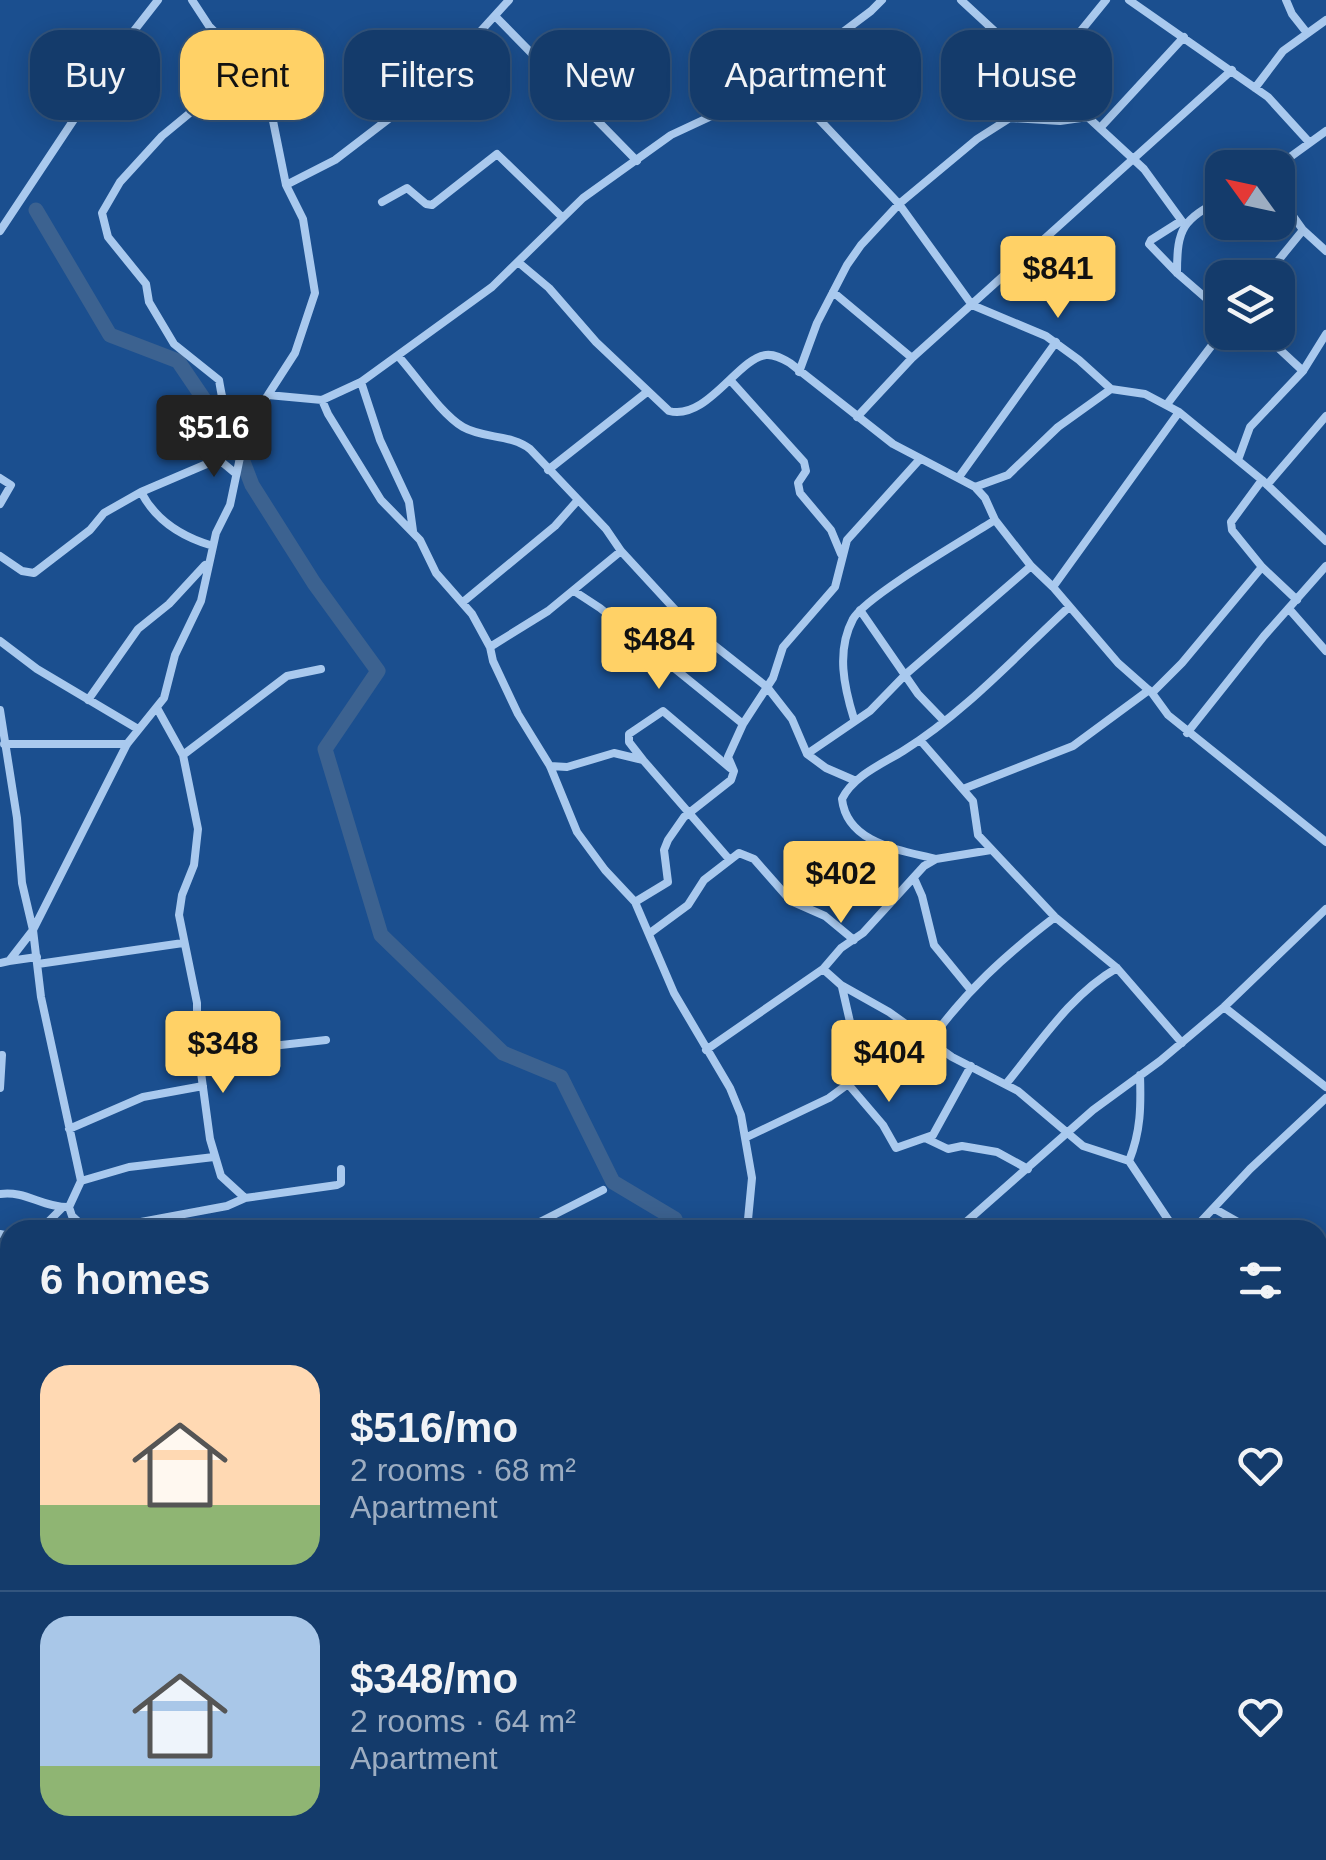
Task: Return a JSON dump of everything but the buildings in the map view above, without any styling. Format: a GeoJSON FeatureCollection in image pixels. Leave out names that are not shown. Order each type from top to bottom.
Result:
{"type":"FeatureCollection","features":[{"type":"Feature","properties":{"kind":"street"},"geometry":{"type":"LineString","coordinates":[[0,231],[126,41],[158,0]]}},
{"type":"Feature","properties":{"kind":"street"},"geometry":{"type":"LineString","coordinates":[[192,0],[213,30]]}},
{"type":"Feature","properties":{"kind":"street"},"geometry":{"type":"LineString","coordinates":[[286,185],[335,160],[429,88],[509,0]]}},
{"type":"Feature","properties":{"kind":"street"},"geometry":{"type":"LineString","coordinates":[[961,0],[994,30]]}},
{"type":"Feature","properties":{"kind":"street"},"geometry":{"type":"LineString","coordinates":[[1082,30],[1106,0]]}},
{"type":"Feature","properties":{"kind":"street"},"geometry":{"type":"LineString","coordinates":[[1129,0],[1256,88],[1309,142]]}},
{"type":"Feature","properties":{"kind":"street"},"geometry":{"type":"LineString","coordinates":[[1286,0],[1307,33]]}},
{"type":"Feature","properties":{"kind":"street"},"geometry":{"type":"LineString","coordinates":[[842,30],[877,2]]}},
{"type":"Feature","properties":{"kind":"street"},"geometry":{"type":"LineString","coordinates":[[496,16],[637,161]]}},
{"type":"Feature","properties":{"kind":"street"},"geometry":{"type":"LineString","coordinates":[[1256,88],[1283,51],[1326,20]]}},
{"type":"Feature","properties":{"kind":"street"},"geometry":{"type":"LineString","coordinates":[[1100,128],[1184,37]]}},
{"type":"Feature","properties":{"kind":"street"},"geometry":{"type":"LineString","coordinates":[[858,416],[912,358],[1232,70]]}},
{"type":"Feature","properties":{"kind":"street"},"geometry":{"type":"LineString","coordinates":[[181,120],[120,182],[102,220],[111,243],[148,287],[149,302],[174,344],[219,380],[221,402],[226,410],[236,416],[252,416]]}},
{"type":"Feature","properties":{"kind":"street"},"geometry":{"type":"LineString","coordinates":[[3,960],[33,930],[127,744],[157,708],[167,689],[175,655],[201,601],[212,546],[230,505],[235,472],[252,416],[294,353],[315,294],[303,220],[286,185],[273,120]]}},
{"type":"Feature","properties":{"kind":"street"},"geometry":{"type":"LineString","coordinates":[[268,395],[322,400],[362,382],[478,299],[562,216],[671,135],[706,120]]}},
{"type":"Feature","properties":{"kind":"street"},"geometry":{"type":"LineString","coordinates":[[820,120],[899,204],[972,305],[1056,342],[1111,390],[1145,394],[1168,403],[1265,482],[1326,541]]}},
{"type":"Feature","properties":{"kind":"street"},"geometry":{"type":"LineString","coordinates":[[800,372],[817,323],[861,245],[899,204],[977,138],[1007,120]]}},
{"type":"Feature","properties":{"kind":"street"},"geometry":{"type":"LineString","coordinates":[[1091,120],[1154,181],[1182,222],[1176,244],[1176,273]]}},
{"type":"Feature","properties":{"kind":"street"},"geometry":{"type":"LineString","coordinates":[[1295,153],[1326,131]]}},
{"type":"Feature","properties":{"kind":"street"},"geometry":{"type":"LineString","coordinates":[[382,202],[407,188],[432,205],[498,154],[562,216]]}},
{"type":"Feature","properties":{"kind":"street"},"geometry":{"type":"LineString","coordinates":[[1205,208],[1149,244],[1205,298]]}},
{"type":"Feature","properties":{"kind":"street"},"geometry":{"type":"LineString","coordinates":[[1295,218],[1326,252]]}},
{"type":"Feature","properties":{"kind":"street"},"geometry":{"type":"LineString","coordinates":[[1279,260],[1304,230]]}},
{"type":"Feature","properties":{"kind":"street"},"geometry":{"type":"LineString","coordinates":[[518,262],[549,288],[596,342],[669,411],[689,410],[765,354],[782,358],[892,444],[975,486],[995,520],[1031,566],[1118,664],[1151,692],[1168,715],[1326,842]]}},
{"type":"Feature","properties":{"kind":"street"},"geometry":{"type":"LineString","coordinates":[[833,292],[912,358]]}},
{"type":"Feature","properties":{"kind":"street"},"geometry":{"type":"LineString","coordinates":[[1238,460],[1250,427],[1303,370],[1326,334]]}},
{"type":"Feature","properties":{"kind":"street"},"geometry":{"type":"LineString","coordinates":[[959,476],[1056,342]]}},
{"type":"Feature","properties":{"kind":"street"},"geometry":{"type":"LineString","coordinates":[[1168,403],[1208,350]]}},
{"type":"Feature","properties":{"kind":"street"},"geometry":{"type":"LineString","coordinates":[[1281,350],[1303,370]]}},
{"type":"Feature","properties":{"kind":"street"},"geometry":{"type":"LineString","coordinates":[[399,358],[452,419],[465,428],[520,441],[606,529],[621,551],[691,627],[767,687],[792,719],[806,754],[856,781]]}},
{"type":"Feature","properties":{"kind":"street"},"geometry":{"type":"LineString","coordinates":[[731,381],[804,462],[806,471],[798,483],[800,493],[831,530],[842,554]]}},
{"type":"Feature","properties":{"kind":"street"},"geometry":{"type":"LineString","coordinates":[[362,382],[380,440],[409,502],[413,531]]}},
{"type":"Feature","properties":{"kind":"street"},"geometry":{"type":"LineString","coordinates":[[975,486],[1008,475],[1058,427],[1111,390]]}},
{"type":"Feature","properties":{"kind":"street"},"geometry":{"type":"LineString","coordinates":[[548,470],[647,392]]}},
{"type":"Feature","properties":{"kind":"street"},"geometry":{"type":"LineString","coordinates":[[322,400],[381,500],[413,531],[436,573],[463,602],[490,647],[518,714],[550,766],[577,832],[635,902],[674,992],[730,1088],[747,1136],[752,1193],[748,1220]]}},
{"type":"Feature","properties":{"kind":"street"},"geometry":{"type":"LineString","coordinates":[[1053,587],[1179,412]]}},
{"type":"Feature","properties":{"kind":"street"},"geometry":{"type":"LineString","coordinates":[[1298,600],[1238,541],[1230,524],[1326,416]]}},
{"type":"Feature","properties":{"kind":"street"},"geometry":{"type":"LineString","coordinates":[[635,902],[668,882],[664,850],[689,813],[731,780],[734,771],[728,756],[743,724],[767,687],[783,647],[834,587],[847,540],[920,459]]}},
{"type":"Feature","properties":{"kind":"street"},"geometry":{"type":"LineString","coordinates":[[0,556],[22,572],[34,573],[90,530],[104,513],[141,492],[209,463],[223,463],[235,472]]}},
{"type":"Feature","properties":{"kind":"street"},"geometry":{"type":"LineString","coordinates":[[0,478],[12,485],[0,504]]}},
{"type":"Feature","properties":{"kind":"street"},"geometry":{"type":"LineString","coordinates":[[141,492],[158,517],[190,539],[212,546]]}},
{"type":"Feature","properties":{"kind":"street"},"geometry":{"type":"LineString","coordinates":[[463,602],[555,526],[578,500]]}},
{"type":"Feature","properties":{"kind":"street"},"geometry":{"type":"LineString","coordinates":[[854,720],[842,668],[852,620],[860,610],[995,520]]}},
{"type":"Feature","properties":{"kind":"street"},"geometry":{"type":"LineString","coordinates":[[490,647],[574,591],[621,551]]}},
{"type":"Feature","properties":{"kind":"street"},"geometry":{"type":"LineString","coordinates":[[88,700],[138,629],[189,585],[208,561]]}},
{"type":"Feature","properties":{"kind":"street"},"geometry":{"type":"LineString","coordinates":[[806,754],[870,710],[1031,566]]}},
{"type":"Feature","properties":{"kind":"street"},"geometry":{"type":"LineString","coordinates":[[1188,733],[1264,636],[1326,566]]}},
{"type":"Feature","properties":{"kind":"street"},"geometry":{"type":"LineString","coordinates":[[963,789],[1074,746],[1151,692],[1182,663],[1262,567]]}},
{"type":"Feature","properties":{"kind":"street"},"geometry":{"type":"LineString","coordinates":[[574,591],[743,724]]}},
{"type":"Feature","properties":{"kind":"street"},"geometry":{"type":"LineString","coordinates":[[936,859],[867,838],[846,815],[842,805],[845,792],[920,740],[1069,607]]}},
{"type":"Feature","properties":{"kind":"street"},"geometry":{"type":"LineString","coordinates":[[860,610],[918,694],[944,720]]}},
{"type":"Feature","properties":{"kind":"street"},"geometry":{"type":"LineString","coordinates":[[1290,610],[1326,650]]}},
{"type":"Feature","properties":{"kind":"street"},"geometry":{"type":"LineString","coordinates":[[0,642],[138,729]]}},
{"type":"Feature","properties":{"kind":"street"},"geometry":{"type":"LineString","coordinates":[[183,755],[287,676],[321,669]]}},
{"type":"Feature","properties":{"kind":"street"},"geometry":{"type":"LineString","coordinates":[[157,708],[183,755],[198,829],[194,865],[179,906],[197,1004],[203,1086],[214,1158],[221,1176],[246,1198]]}},
{"type":"Feature","properties":{"kind":"street"},"geometry":{"type":"LineString","coordinates":[[0,710],[41,997],[81,1181],[66,1207],[51,1220]]}},
{"type":"Feature","properties":{"kind":"street"},"geometry":{"type":"LineString","coordinates":[[729,860],[628,742],[629,734],[663,710],[734,771]]}},
{"type":"Feature","properties":{"kind":"street"},"geometry":{"type":"LineString","coordinates":[[920,740],[963,789],[975,808],[975,831],[991,850],[1055,918],[1116,968],[1182,1043]]}},
{"type":"Feature","properties":{"kind":"street"},"geometry":{"type":"LineString","coordinates":[[2,744],[127,744]]}},
{"type":"Feature","properties":{"kind":"street"},"geometry":{"type":"LineString","coordinates":[[550,766],[567,767],[614,753],[643,760]]}},
{"type":"Feature","properties":{"kind":"street"},"geometry":{"type":"LineString","coordinates":[[706,1050],[823,969],[924,866],[936,859],[991,850]]}},
{"type":"Feature","properties":{"kind":"street"},"geometry":{"type":"LineString","coordinates":[[650,933],[688,905],[704,880],[738,853],[754,860],[782,894],[826,916],[854,940]]}},
{"type":"Feature","properties":{"kind":"street"},"geometry":{"type":"LineString","coordinates":[[914,878],[934,945],[970,989]]}},
{"type":"Feature","properties":{"kind":"street"},"geometry":{"type":"LineString","coordinates":[[968,1220],[1118,1090],[1224,1007],[1326,909]]}},
{"type":"Feature","properties":{"kind":"street"},"geometry":{"type":"LineString","coordinates":[[929,1042],[970,989],[1004,956],[1055,918]]}},
{"type":"Feature","properties":{"kind":"street"},"geometry":{"type":"LineString","coordinates":[[3,960],[37,960],[184,943]]}},
{"type":"Feature","properties":{"kind":"street"},"geometry":{"type":"LineString","coordinates":[[1006,1084],[1080,996],[1116,968]]}},
{"type":"Feature","properties":{"kind":"street"},"geometry":{"type":"LineString","coordinates":[[823,969],[929,1042],[1006,1084],[1088,1148],[1129,1160],[1168,1220]]}},
{"type":"Feature","properties":{"kind":"street"},"geometry":{"type":"LineString","coordinates":[[747,1136],[829,1098],[848,1084],[854,1074],[856,1048],[841,985]]}},
{"type":"Feature","properties":{"kind":"street"},"geometry":{"type":"LineString","coordinates":[[1224,1007],[1326,1087]]}},
{"type":"Feature","properties":{"kind":"street"},"geometry":{"type":"LineString","coordinates":[[200,1054],[326,1040]]}},
{"type":"Feature","properties":{"kind":"street"},"geometry":{"type":"LineString","coordinates":[[0,1088],[2,1055]]}},
{"type":"Feature","properties":{"kind":"street"},"geometry":{"type":"LineString","coordinates":[[848,1084],[883,1125],[896,1148],[926,1138],[938,1128],[971,1066]]}},
{"type":"Feature","properties":{"kind":"street"},"geometry":{"type":"LineString","coordinates":[[1129,1160],[1140,1127],[1140,1075]]}},
{"type":"Feature","properties":{"kind":"street"},"geometry":{"type":"LineString","coordinates":[[70,1129],[143,1097],[203,1086]]}},
{"type":"Feature","properties":{"kind":"street"},"geometry":{"type":"LineString","coordinates":[[1203,1220],[1250,1169],[1326,1098]]}},
{"type":"Feature","properties":{"kind":"street"},"geometry":{"type":"LineString","coordinates":[[926,1138],[948,1148],[962,1146],[997,1152],[1028,1169]]}},
{"type":"Feature","properties":{"kind":"street"},"geometry":{"type":"LineString","coordinates":[[81,1181],[129,1167],[214,1158]]}},
{"type":"Feature","properties":{"kind":"street"},"geometry":{"type":"LineString","coordinates":[[152,1220],[227,1206],[246,1198],[337,1185],[341,1183],[340,1168]]}},
{"type":"Feature","properties":{"kind":"street"},"geometry":{"type":"LineString","coordinates":[[544,1220],[603,1190]]}},
{"type":"Feature","properties":{"kind":"street"},"geometry":{"type":"LineString","coordinates":[[0,1194],[21,1194],[66,1207],[76,1220]]}},
{"type":"Feature","properties":{"kind":"street"},"geometry":{"type":"LineString","coordinates":[[1215,1209],[1234,1220]]}},
{"type":"Feature","properties":{"kind":"waterway"},"geometry":{"type":"LineString","coordinates":[[36,210],[110,335],[178,361],[239,451],[252,485],[314,583],[378,671],[325,749],[381,935],[503,1053],[561,1077],[613,1182],[675,1220]]}}]}
